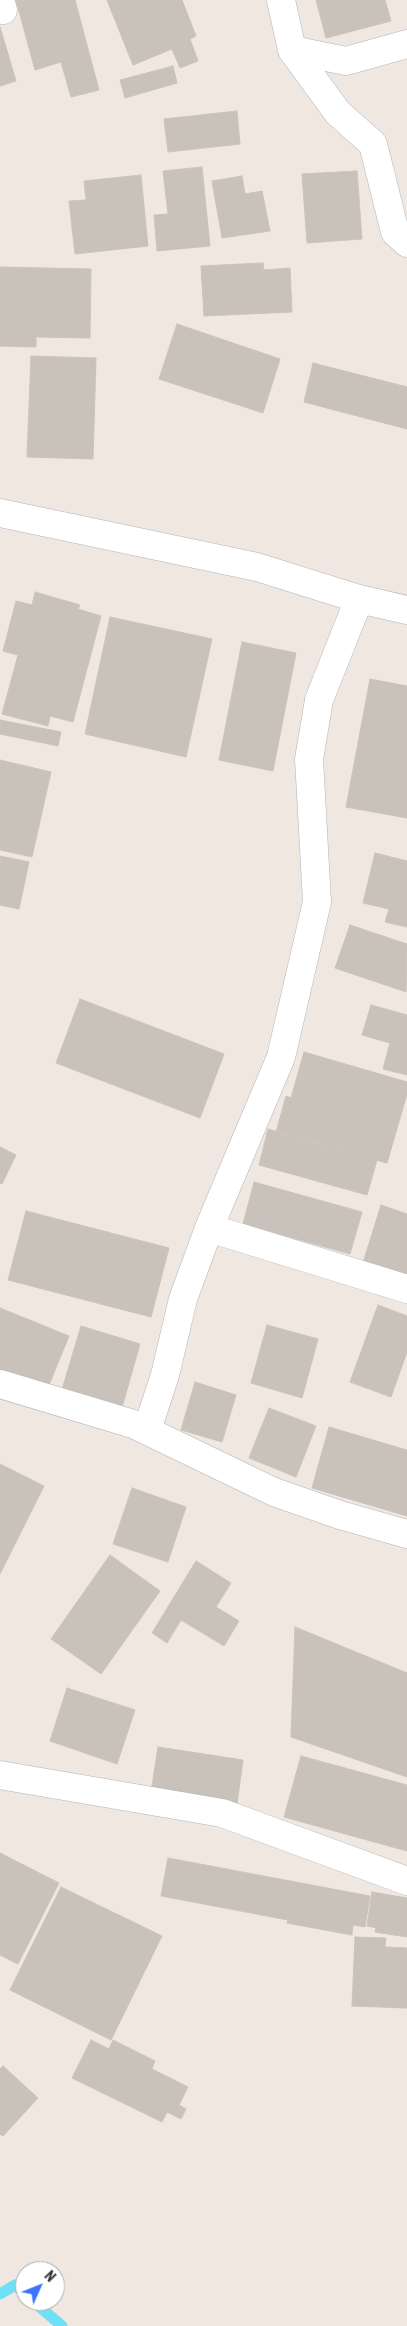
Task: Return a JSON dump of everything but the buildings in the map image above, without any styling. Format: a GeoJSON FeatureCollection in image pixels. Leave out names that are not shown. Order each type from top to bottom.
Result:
{"type":"FeatureCollection","features":[{"type":"Feature","properties":{"kind":"street"},"geometry":{"type":"LineString","coordinates":[[281,0],[292,50],[338,113],[373,144],[395,232],[407,243]]}},
{"type":"Feature","properties":{"kind":"street"},"geometry":{"type":"LineString","coordinates":[[292,50],[346,61],[407,44]]}},
{"type":"Feature","properties":{"kind":"street"},"geometry":{"type":"LineString","coordinates":[[0,513],[257,567],[358,599],[407,610]]}},
{"type":"Feature","properties":{"kind":"street"},"geometry":{"type":"LineString","coordinates":[[147,1430],[165,1376],[183,1299],[209,1228],[281,1057],[317,902],[309,759],[319,700],[358,599]]}},
{"type":"Feature","properties":{"kind":"street"},"geometry":{"type":"LineString","coordinates":[[209,1228],[407,1289]]}},
{"type":"Feature","properties":{"kind":"street"},"geometry":{"type":"LineString","coordinates":[[0,1384],[147,1430],[274,1492],[340,1515],[407,1534]]}},
{"type":"Feature","properties":{"kind":"street"},"geometry":{"type":"LineString","coordinates":[[0,1775],[222,1813],[407,1881]]}},
{"type":"Feature","properties":{"kind":"waterway"},"geometry":{"type":"LineString","coordinates":[[0,2294],[15,2285]]}},
{"type":"Feature","properties":{"kind":"waterway"},"geometry":{"type":"LineString","coordinates":[[45,2311],[62,2326]]}}]}
